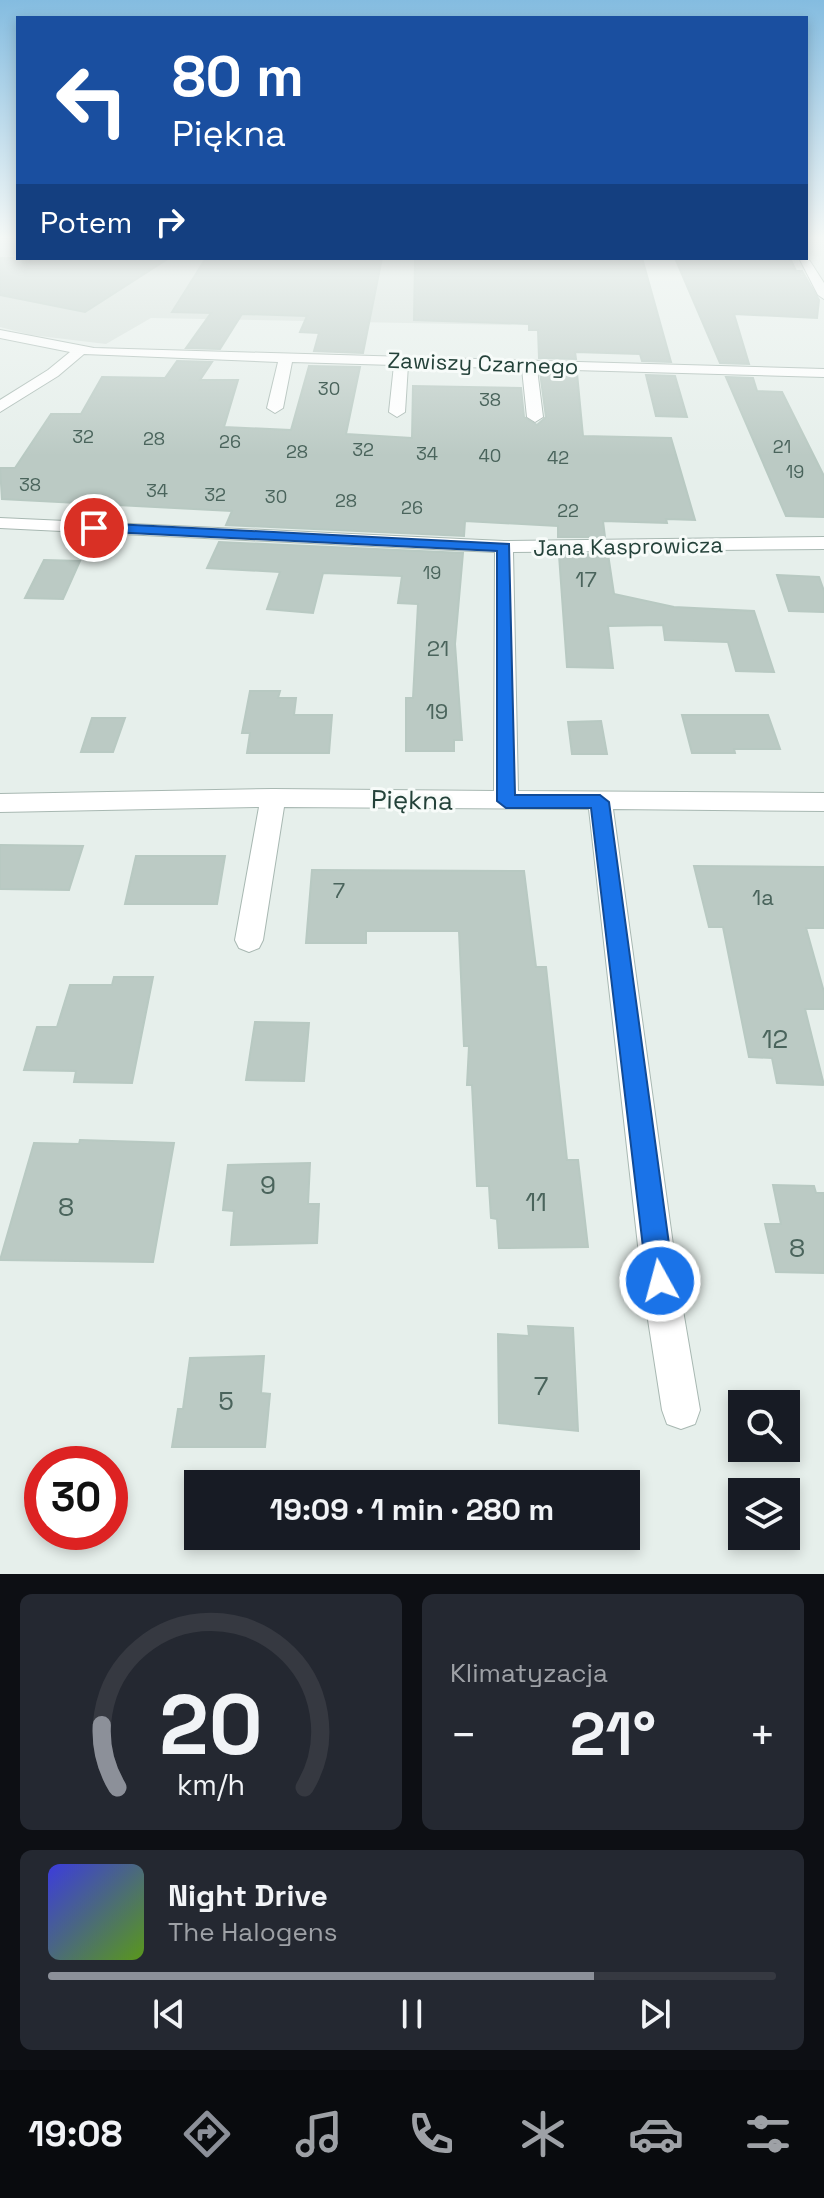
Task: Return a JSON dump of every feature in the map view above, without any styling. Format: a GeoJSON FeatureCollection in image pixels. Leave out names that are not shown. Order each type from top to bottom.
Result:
{"type":"FeatureCollection","features":[{"type":"Feature","properties":{"kind":"street","name":"Zawiszy Czarnego"},"geometry":{"type":"LineString","coordinates":[[0,334],[79,351],[824,373]]}},
{"type":"Feature","properties":{"kind":"street"},"geometry":{"type":"LineString","coordinates":[[0,407],[53,373],[79,351]]}},
{"type":"Feature","properties":{"kind":"street"},"geometry":{"type":"LineString","coordinates":[[275,408],[286,358]]}},
{"type":"Feature","properties":{"kind":"street"},"geometry":{"type":"LineString","coordinates":[[397,412],[401,361]]}},
{"type":"Feature","properties":{"kind":"street"},"geometry":{"type":"LineString","coordinates":[[529,365],[535,417]]}},
{"type":"Feature","properties":{"kind":"street","name":"Jana Kasprowicza"},"geometry":{"type":"LineString","coordinates":[[0,523],[504,547],[824,543]]}},
{"type":"Feature","properties":{"kind":"street"},"geometry":{"type":"LineString","coordinates":[[504,547],[506,801]]}},
{"type":"Feature","properties":{"kind":"street"},"geometry":{"type":"LineString","coordinates":[[249,940],[273,798]]}},
{"type":"Feature","properties":{"kind":"street","name":"Piękna"},"geometry":{"type":"LineString","coordinates":[[0,803],[273,798],[824,802]]}},
{"type":"Feature","properties":{"kind":"street"},"geometry":{"type":"LineString","coordinates":[[600,802],[660,1281],[681,1410]]}},
{"type":"Feature","properties":{"kind":"shaded area"},"geometry":{"type":"Polygon","coordinates":[[[0,309],[563,309],[509,325],[151,318],[106,344],[31,335],[0,327],[0,309]]]}},
{"type":"Feature","properties":{"kind":"building"},"geometry":{"type":"Polygon","coordinates":[[[174,309],[372,309],[363,353],[314,351],[319,333],[300,332],[307,316],[242,314],[220,349],[186,348],[211,313],[172,312],[174,309]]]}},
{"type":"Feature","properties":{"kind":"building"},"geometry":{"type":"Polygon","coordinates":[[[414,309],[656,309],[671,362],[642,361],[640,354],[575,352],[576,359],[539,358],[538,330],[529,330],[529,324],[414,320],[414,309]]]}},
{"type":"Feature","properties":{"kind":"building"},"geometry":{"type":"Polygon","coordinates":[[[697,309],[818,309],[817,318],[734,314],[749,364],[720,363],[697,309]]]}},
{"type":"Feature","properties":{"kind":"building"},"geometry":{"type":"Polygon","coordinates":[[[177,361],[212,362],[200,380],[238,380],[224,427],[291,430],[309,366],[360,367],[346,434],[412,438],[413,386],[521,388],[524,417],[537,425],[546,417],[540,372],[577,373],[583,436],[671,438],[695,520],[666,519],[667,523],[603,521],[605,537],[558,537],[558,526],[465,521],[464,536],[226,525],[232,511],[2,499],[0,468],[15,468],[51,414],[81,414],[102,377],[165,378],[177,361]]]}},
{"type":"Feature","properties":{"kind":"building"},"geometry":{"type":"Polygon","coordinates":[[[646,375],[675,376],[687,417],[656,416],[646,375]]]}},
{"type":"Feature","properties":{"kind":"building"},"geometry":{"type":"Polygon","coordinates":[[[726,377],[753,378],[757,391],[782,392],[824,476],[824,517],[786,516],[726,377]]]}},
{"type":"Feature","properties":{"kind":"building"},"geometry":{"type":"Polygon","coordinates":[[[219,542],[463,553],[455,644],[462,740],[454,740],[454,751],[406,751],[406,698],[413,698],[418,604],[398,603],[402,576],[323,573],[313,613],[267,609],[280,572],[207,568],[219,542]]]}},
{"type":"Feature","properties":{"kind":"building"},"geometry":{"type":"Polygon","coordinates":[[[608,554],[614,594],[674,607],[754,611],[774,672],[736,671],[728,642],[665,640],[663,625],[608,626],[613,668],[567,667],[559,555],[608,554]]]}},
{"type":"Feature","properties":{"kind":"building"},"geometry":{"type":"Polygon","coordinates":[[[44,560],[80,561],[63,599],[25,598],[44,560]]]}},
{"type":"Feature","properties":{"kind":"building"},"geometry":{"type":"Polygon","coordinates":[[[777,575],[819,577],[824,591],[824,612],[789,611],[777,575]]]}},
{"type":"Feature","properties":{"kind":"building"},"geometry":{"type":"Polygon","coordinates":[[[250,691],[280,691],[278,698],[296,698],[294,715],[332,715],[329,753],[247,753],[250,733],[242,733],[250,691]]]}},
{"type":"Feature","properties":{"kind":"building"},"geometry":{"type":"Polygon","coordinates":[[[682,715],[768,715],[780,749],[692,753],[682,715]]]}},
{"type":"Feature","properties":{"kind":"building"},"geometry":{"type":"Polygon","coordinates":[[[92,718],[125,718],[113,752],[81,752],[92,718]]]}},
{"type":"Feature","properties":{"kind":"building"},"geometry":{"type":"Polygon","coordinates":[[[601,721],[607,754],[572,754],[568,722],[601,721]]]}},
{"type":"Feature","properties":{"kind":"building"},"geometry":{"type":"Polygon","coordinates":[[[0,845],[83,846],[69,890],[0,889],[0,845]]]}},
{"type":"Feature","properties":{"kind":"building"},"geometry":{"type":"Polygon","coordinates":[[[136,856],[225,856],[217,904],[125,904],[136,856]]]}},
{"type":"Feature","properties":{"kind":"building"},"geometry":{"type":"Polygon","coordinates":[[[694,866],[824,867],[824,928],[806,928],[824,992],[824,1009],[805,1009],[824,1085],[777,1083],[772,1058],[749,1057],[723,927],[709,927],[694,866]]]}},
{"type":"Feature","properties":{"kind":"building"},"geometry":{"type":"Polygon","coordinates":[[[312,870],[524,871],[536,967],[546,967],[567,1160],[578,1160],[588,1247],[499,1248],[497,1219],[491,1218],[489,1186],[477,1186],[472,1085],[467,1085],[469,1046],[464,1046],[459,931],[366,931],[366,943],[306,943],[312,870]]]}},
{"type":"Feature","properties":{"kind":"building"},"geometry":{"type":"Polygon","coordinates":[[[114,977],[153,977],[132,1083],[74,1082],[76,1071],[24,1070],[37,1027],[57,1027],[70,985],[112,985],[114,977]]]}},
{"type":"Feature","properties":{"kind":"building"},"geometry":{"type":"Polygon","coordinates":[[[255,1022],[309,1023],[304,1081],[246,1080],[255,1022]]]}},
{"type":"Feature","properties":{"kind":"building"},"geometry":{"type":"Polygon","coordinates":[[[80,1140],[174,1143],[153,1262],[0,1260],[34,1143],[79,1144],[80,1140]]]}},
{"type":"Feature","properties":{"kind":"building"},"geometry":{"type":"Polygon","coordinates":[[[310,1163],[308,1204],[319,1204],[317,1243],[231,1245],[234,1211],[223,1210],[228,1165],[310,1163]]]}},
{"type":"Feature","properties":{"kind":"building"},"geometry":{"type":"Polygon","coordinates":[[[773,1185],[814,1186],[816,1193],[824,1193],[824,1273],[776,1272],[765,1224],[781,1224],[773,1185]]]}},
{"type":"Feature","properties":{"kind":"building"},"geometry":{"type":"Polygon","coordinates":[[[528,1326],[573,1328],[578,1431],[499,1423],[498,1334],[529,1336],[528,1326]]]}},
{"type":"Feature","properties":{"kind":"building"},"geometry":{"type":"Polygon","coordinates":[[[264,1356],[261,1393],[270,1394],[265,1447],[172,1447],[178,1409],[183,1409],[190,1358],[264,1356]]]}},
{"type":"Feature","properties":{"kind":"route"},"geometry":{"type":"LineString","coordinates":[[94,528],[504,547],[506,801],[600,802],[660,1281]]}}]}
